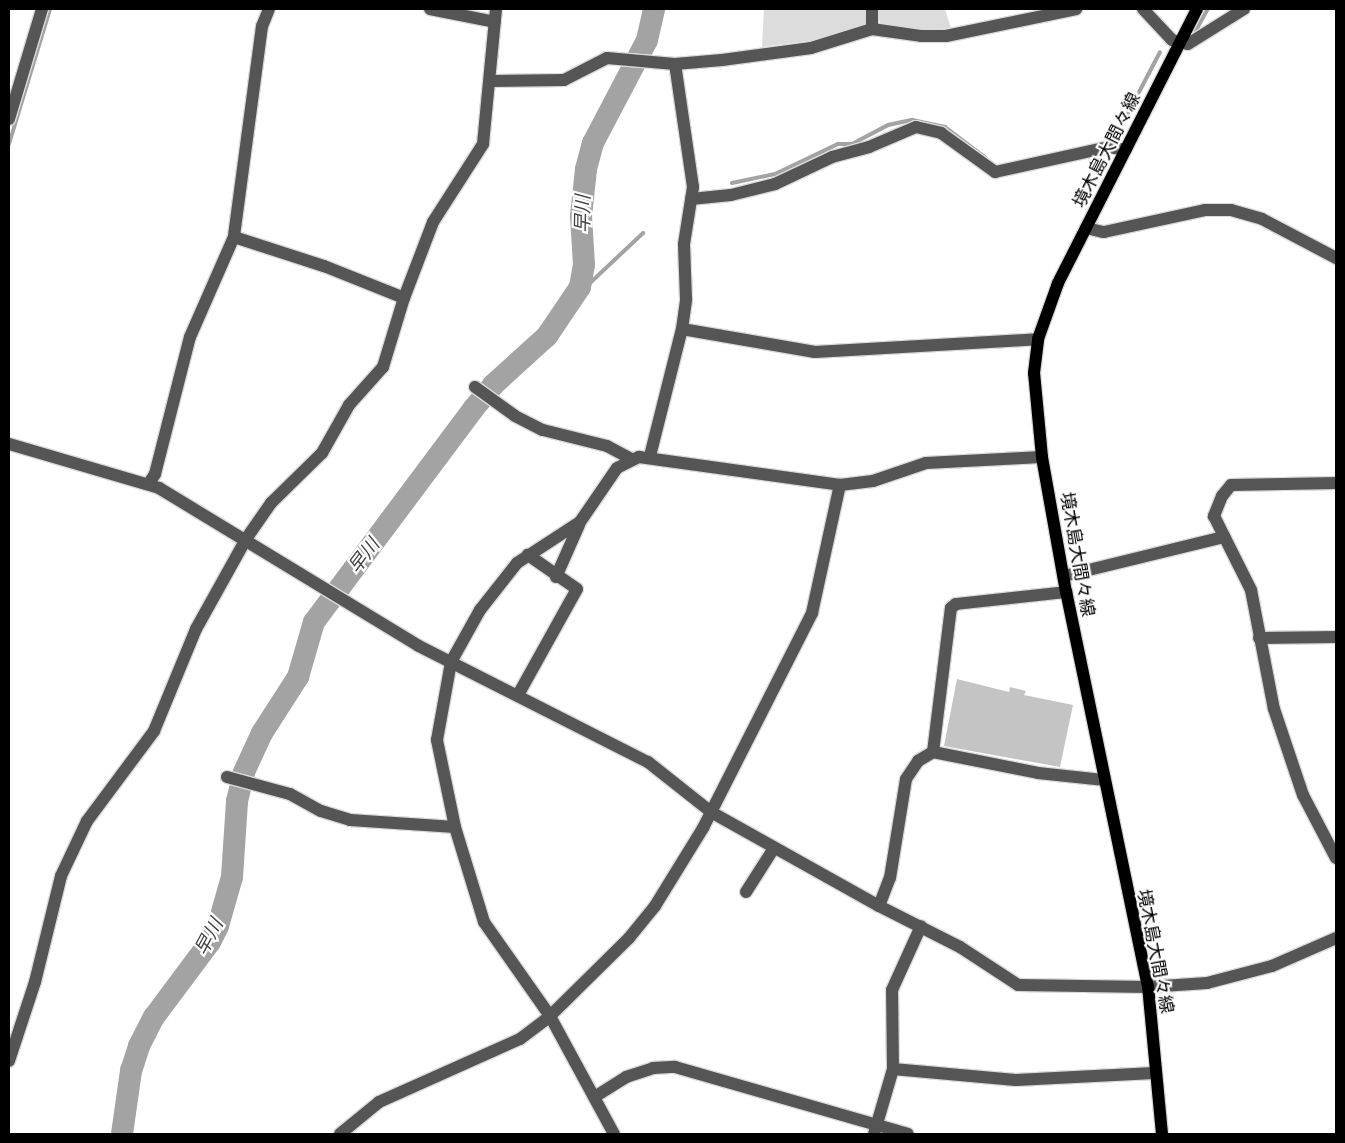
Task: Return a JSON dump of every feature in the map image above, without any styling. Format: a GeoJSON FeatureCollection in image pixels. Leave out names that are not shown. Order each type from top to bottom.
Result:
{"type":"FeatureCollection","features":[{"type":"Feature","properties":{"kind":"main road","name":"境木島大間々線"},"geometry":{"type":"LineString","coordinates":[[1162,1134],[1154,1073],[1148,987],[1103,780],[1066,592],[1042,457],[1034,373],[1038,339],[1051,298],[1197,9]]}},
{"type":"Feature","properties":{"kind":"street"},"geometry":{"type":"LineString","coordinates":[[9,119],[42,9]]}},
{"type":"Feature","properties":{"kind":"street"},"geometry":{"type":"LineString","coordinates":[[149,483],[156,474],[190,337],[234,237],[262,26],[269,9]]}},
{"type":"Feature","properties":{"kind":"street"},"geometry":{"type":"LineString","coordinates":[[430,9],[495,22]]}},
{"type":"Feature","properties":{"kind":"street"},"geometry":{"type":"LineString","coordinates":[[9,1061],[35,982],[61,876],[75,845],[103,796],[154,731],[196,629],[246,539],[271,503],[322,453],[349,405],[383,367],[404,298],[433,222],[483,144],[491,81],[496,9]]}},
{"type":"Feature","properties":{"kind":"street"},"geometry":{"type":"LineString","coordinates":[[872,9],[872,30]]}},
{"type":"Feature","properties":{"kind":"street"},"geometry":{"type":"LineString","coordinates":[[491,81],[564,80],[596,61],[614,58],[675,64],[811,48],[872,30],[946,36],[1076,9]]}},
{"type":"Feature","properties":{"kind":"street"},"geometry":{"type":"LineString","coordinates":[[1143,9],[1172,40],[1180,43],[1196,41],[1244,9]]}},
{"type":"Feature","properties":{"kind":"street"},"geometry":{"type":"LineString","coordinates":[[650,456],[682,329],[686,298],[684,244],[691,198],[692,176],[675,64]]}},
{"type":"Feature","properties":{"kind":"street"},"geometry":{"type":"LineString","coordinates":[[691,198],[731,195],[776,184],[832,157],[869,147],[916,127],[941,133],[995,172],[1109,147],[1126,150]]}},
{"type":"Feature","properties":{"kind":"street"},"geometry":{"type":"LineString","coordinates":[[1086,228],[1104,232],[1205,210],[1231,210],[1262,219],[1336,258]]}},
{"type":"Feature","properties":{"kind":"street"},"geometry":{"type":"LineString","coordinates":[[234,237],[324,266],[404,298]]}},
{"type":"Feature","properties":{"kind":"street"},"geometry":{"type":"LineString","coordinates":[[682,329],[815,352],[1038,339]]}},
{"type":"Feature","properties":{"kind":"street"},"geometry":{"type":"LineString","coordinates":[[475,387],[500,405],[544,430],[607,446],[631,459]]}},
{"type":"Feature","properties":{"kind":"street"},"geometry":{"type":"LineString","coordinates":[[9,444],[149,483],[450,662],[648,762],[711,812],[879,906],[921,926],[1024,987],[1148,987],[1207,982],[1251,972],[1297,957],[1336,938]]}},
{"type":"Feature","properties":{"kind":"street"},"geometry":{"type":"LineString","coordinates":[[556,577],[580,522],[617,468],[631,459],[650,456],[840,485],[873,481],[926,463],[1042,457]]}},
{"type":"Feature","properties":{"kind":"street"},"geometry":{"type":"LineString","coordinates":[[1336,483],[1227,486],[1214,516],[1251,590],[1274,708],[1303,794],[1336,858]]}},
{"type":"Feature","properties":{"kind":"street"},"geometry":{"type":"LineString","coordinates":[[340,1134],[379,1102],[520,1039],[550,1016],[629,938],[655,906],[711,812],[812,613],[840,485]]}},
{"type":"Feature","properties":{"kind":"street"},"geometry":{"type":"LineString","coordinates":[[580,522],[517,563],[480,610],[450,662],[437,740],[455,827],[484,922],[550,1016],[596,1096],[614,1134]]}},
{"type":"Feature","properties":{"kind":"street"},"geometry":{"type":"LineString","coordinates":[[1064,576],[1224,537]]}},
{"type":"Feature","properties":{"kind":"street"},"geometry":{"type":"LineString","coordinates":[[518,695],[577,589],[556,577],[528,555]]}},
{"type":"Feature","properties":{"kind":"street"},"geometry":{"type":"LineString","coordinates":[[933,752],[951,608],[956,604],[1066,592]]}},
{"type":"Feature","properties":{"kind":"street"},"geometry":{"type":"LineString","coordinates":[[1259,638],[1336,637]]}},
{"type":"Feature","properties":{"kind":"street"},"geometry":{"type":"LineString","coordinates":[[879,906],[890,878],[906,779],[918,761],[933,752],[1038,774],[1092,781],[1103,780]]}},
{"type":"Feature","properties":{"kind":"street"},"geometry":{"type":"LineString","coordinates":[[227,777],[290,794],[303,803],[350,820],[455,827]]}},
{"type":"Feature","properties":{"kind":"street"},"geometry":{"type":"LineString","coordinates":[[746,892],[774,848]]}},
{"type":"Feature","properties":{"kind":"street"},"geometry":{"type":"LineString","coordinates":[[876,1130],[893,1069],[892,990],[921,926]]}},
{"type":"Feature","properties":{"kind":"street"},"geometry":{"type":"LineString","coordinates":[[596,1096],[626,1077],[653,1068],[676,1067],[876,1130],[908,1134]]}},
{"type":"Feature","properties":{"kind":"street"},"geometry":{"type":"LineString","coordinates":[[893,1069],[1016,1080],[1154,1073]]}},
{"type":"Feature","properties":{"kind":"shaded area"},"geometry":{"type":"Polygon","coordinates":[[[764,9],[866,9],[866,25],[815,40],[762,47],[764,9]]]}},
{"type":"Feature","properties":{"kind":"shaded area"},"geometry":{"type":"Polygon","coordinates":[[[877,9],[945,9],[951,29],[923,30],[880,24],[877,9]]]}},
{"type":"Feature","properties":{"kind":"building"},"geometry":{"type":"Polygon","coordinates":[[[957,679],[1009,692],[1010,687],[1026,691],[1024,695],[1073,705],[1060,767],[944,746],[957,679]]]}},
{"type":"Feature","properties":{"kind":"waterway"},"geometry":{"type":"LineString","coordinates":[[9,144],[50,9]]}},
{"type":"Feature","properties":{"kind":"waterway","name":"早川"},"geometry":{"type":"LineString","coordinates":[[122,1134],[131,1071],[139,1046],[154,1017],[210,942],[218,926],[232,877],[237,801],[244,772],[262,733],[298,677],[314,622],[474,408],[493,385],[547,336],[580,287],[584,265],[581,216],[586,169],[593,143],[647,40],[654,9]]}},
{"type":"Feature","properties":{"kind":"waterway"},"geometry":{"type":"LineString","coordinates":[[1195,32],[1208,9]]}},
{"type":"Feature","properties":{"kind":"waterway"},"geometry":{"type":"LineString","coordinates":[[1105,142],[1114,140],[1160,52]]}},
{"type":"Feature","properties":{"kind":"waterway"},"geometry":{"type":"LineString","coordinates":[[732,183],[775,174],[838,144],[852,144],[888,125],[912,120],[945,127],[986,158]]}},
{"type":"Feature","properties":{"kind":"waterway"},"geometry":{"type":"LineString","coordinates":[[580,287],[590,283],[643,233]]}}]}
